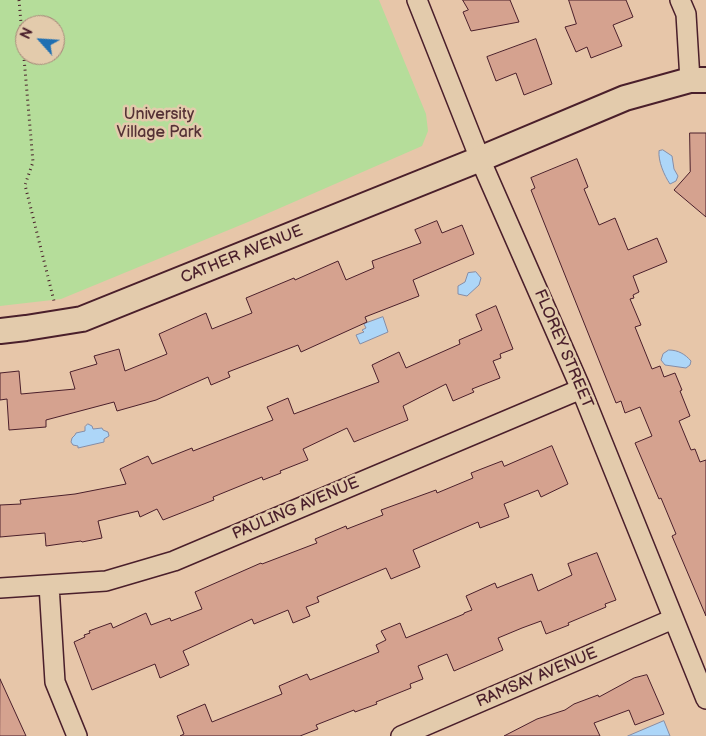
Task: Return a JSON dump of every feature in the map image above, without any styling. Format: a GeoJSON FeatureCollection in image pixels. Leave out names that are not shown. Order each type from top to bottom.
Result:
{"type":"FeatureCollection","features":[{"type":"Feature","properties":{"kind":"street","name":"FLOREY STREET"},"geometry":{"type":"LineString","coordinates":[[417,0],[480,160],[581,388],[706,699]]}},
{"type":"Feature","properties":{"kind":"street"},"geometry":{"type":"LineString","coordinates":[[680,0],[686,14],[698,80]]}},
{"type":"Feature","properties":{"kind":"street","name":"CATHER AVENUE"},"geometry":{"type":"LineString","coordinates":[[0,331],[82,319],[480,160],[625,98],[698,80]]}},
{"type":"Feature","properties":{"kind":"street","name":"PAULING AVENUE"},"geometry":{"type":"LineString","coordinates":[[0,588],[106,581],[174,561],[581,388]]}},
{"type":"Feature","properties":{"kind":"street"},"geometry":{"type":"LineString","coordinates":[[49,585],[55,682],[77,736]]}},
{"type":"Feature","properties":{"kind":"street","name":"RAMSAY AVENUE"},"geometry":{"type":"LineString","coordinates":[[401,736],[673,620]]}},
{"type":"Feature","properties":{"kind":"path"},"geometry":{"type":"LineString","coordinates":[[19,0],[33,162],[25,185],[60,323]]}},
{"type":"Feature","properties":{"kind":"green space","name":"University Village Park"},"geometry":{"type":"Polygon","coordinates":[[[0,0],[379,0],[426,114],[428,131],[422,146],[248,222],[61,299],[0,306],[0,0]]]}},
{"type":"Feature","properties":{"kind":"water"},"geometry":{"type":"Polygon","coordinates":[[[663,150],[672,156],[674,169],[678,176],[676,181],[670,184],[659,159],[659,151],[663,150]]]}},
{"type":"Feature","properties":{"kind":"water"},"geometry":{"type":"Polygon","coordinates":[[[476,272],[481,278],[479,285],[467,296],[458,294],[458,286],[465,282],[468,273],[476,272]]]}},
{"type":"Feature","properties":{"kind":"water"},"geometry":{"type":"Polygon","coordinates":[[[383,317],[388,332],[360,344],[356,335],[364,332],[362,330],[366,328],[364,324],[383,317]]]}},
{"type":"Feature","properties":{"kind":"water"},"geometry":{"type":"Polygon","coordinates":[[[669,350],[684,354],[691,361],[690,365],[686,368],[665,365],[661,360],[663,354],[669,350]]]}},
{"type":"Feature","properties":{"kind":"water"},"geometry":{"type":"Polygon","coordinates":[[[88,424],[93,429],[102,428],[108,432],[109,436],[104,439],[104,442],[78,448],[78,446],[73,445],[71,442],[72,438],[76,433],[85,431],[85,427],[88,424]]]}},
{"type":"Feature","properties":{"kind":"water"},"geometry":{"type":"Polygon","coordinates":[[[664,721],[670,736],[628,736],[664,721]]]}},
{"type":"Feature","properties":{"kind":"building"},"geometry":{"type":"Polygon","coordinates":[[[463,0],[510,0],[519,22],[471,31],[463,12],[468,10],[463,0]]]}},
{"type":"Feature","properties":{"kind":"building"},"geometry":{"type":"Polygon","coordinates":[[[569,0],[626,0],[633,17],[613,25],[622,46],[591,58],[587,47],[576,52],[565,27],[576,24],[569,0]]]}},
{"type":"Feature","properties":{"kind":"building"},"geometry":{"type":"Polygon","coordinates":[[[536,39],[552,84],[524,95],[516,73],[496,81],[487,57],[536,39]]]}},
{"type":"Feature","properties":{"kind":"building"},"geometry":{"type":"Polygon","coordinates":[[[690,133],[706,133],[706,217],[674,190],[690,172],[690,133]]]}},
{"type":"Feature","properties":{"kind":"building"},"geometry":{"type":"Polygon","coordinates":[[[577,159],[588,187],[584,189],[599,225],[615,218],[628,250],[657,238],[667,262],[633,276],[639,292],[633,295],[634,298],[630,299],[641,325],[635,327],[652,369],[660,366],[664,377],[675,373],[690,416],[679,421],[691,450],[695,449],[700,462],[706,460],[706,616],[672,536],[676,534],[635,443],[652,436],[640,407],[625,413],[621,401],[616,403],[531,190],[535,188],[531,178],[577,159]]]}},
{"type":"Feature","properties":{"kind":"building"},"geometry":{"type":"Polygon","coordinates":[[[437,221],[442,233],[462,225],[474,254],[413,280],[419,296],[365,317],[367,322],[301,352],[298,345],[228,372],[230,377],[211,385],[208,377],[156,400],[117,411],[114,402],[46,420],[46,427],[9,430],[7,399],[0,400],[0,373],[19,371],[21,394],[75,389],[70,372],[97,364],[94,356],[119,349],[125,371],[167,354],[159,334],[206,313],[212,329],[252,313],[246,298],[294,278],[295,280],[338,261],[346,280],[374,268],[372,261],[421,243],[415,230],[437,221]]]}},
{"type":"Feature","properties":{"kind":"building"},"geometry":{"type":"Polygon","coordinates":[[[496,306],[513,349],[500,354],[501,358],[493,361],[500,378],[472,389],[474,392],[453,401],[446,384],[403,406],[408,420],[354,442],[347,428],[303,449],[308,460],[280,471],[281,473],[263,480],[262,477],[213,497],[214,500],[163,520],[157,509],[140,517],[138,511],[98,521],[102,538],[46,546],[45,533],[0,537],[0,505],[21,504],[20,500],[75,494],[126,484],[120,469],[148,456],[152,464],[192,448],[193,451],[273,420],[267,407],[288,398],[294,414],[379,382],[372,365],[399,352],[406,368],[460,344],[459,340],[482,330],[476,315],[496,306]]]}},
{"type":"Feature","properties":{"kind":"building"},"geometry":{"type":"Polygon","coordinates":[[[552,446],[568,484],[541,497],[538,490],[504,504],[509,517],[480,528],[478,522],[413,550],[420,567],[391,579],[386,568],[317,597],[319,602],[306,607],[310,616],[293,623],[288,610],[254,624],[252,619],[183,651],[189,665],[160,678],[155,664],[92,690],[74,642],[85,637],[84,635],[90,633],[89,631],[111,623],[113,628],[146,613],[151,625],[170,618],[171,621],[202,609],[195,592],[261,563],[317,543],[315,539],[346,526],[347,529],[383,515],[381,510],[436,490],[437,493],[473,478],[471,473],[502,461],[504,466],[552,446]]]}},
{"type":"Feature","properties":{"kind":"building"},"geometry":{"type":"Polygon","coordinates":[[[597,553],[616,600],[605,604],[606,607],[568,623],[569,625],[546,634],[541,621],[522,628],[498,638],[503,650],[454,671],[447,654],[418,666],[423,679],[410,684],[411,688],[376,702],[377,704],[355,712],[354,710],[316,725],[318,729],[300,736],[180,736],[184,734],[177,716],[205,704],[212,722],[282,694],[279,686],[307,674],[310,680],[379,652],[376,645],[386,640],[381,631],[400,623],[406,638],[464,614],[472,610],[466,596],[495,583],[497,588],[532,574],[538,591],[572,575],[568,564],[597,553]]]}},
{"type":"Feature","properties":{"kind":"building"},"geometry":{"type":"Polygon","coordinates":[[[647,675],[664,714],[635,725],[629,710],[594,723],[600,736],[504,736],[537,719],[565,710],[574,704],[598,695],[599,697],[634,678],[647,675]]]}},
{"type":"Feature","properties":{"kind":"building"},"geometry":{"type":"Polygon","coordinates":[[[0,679],[26,736],[0,736],[0,679]]]}}]}
